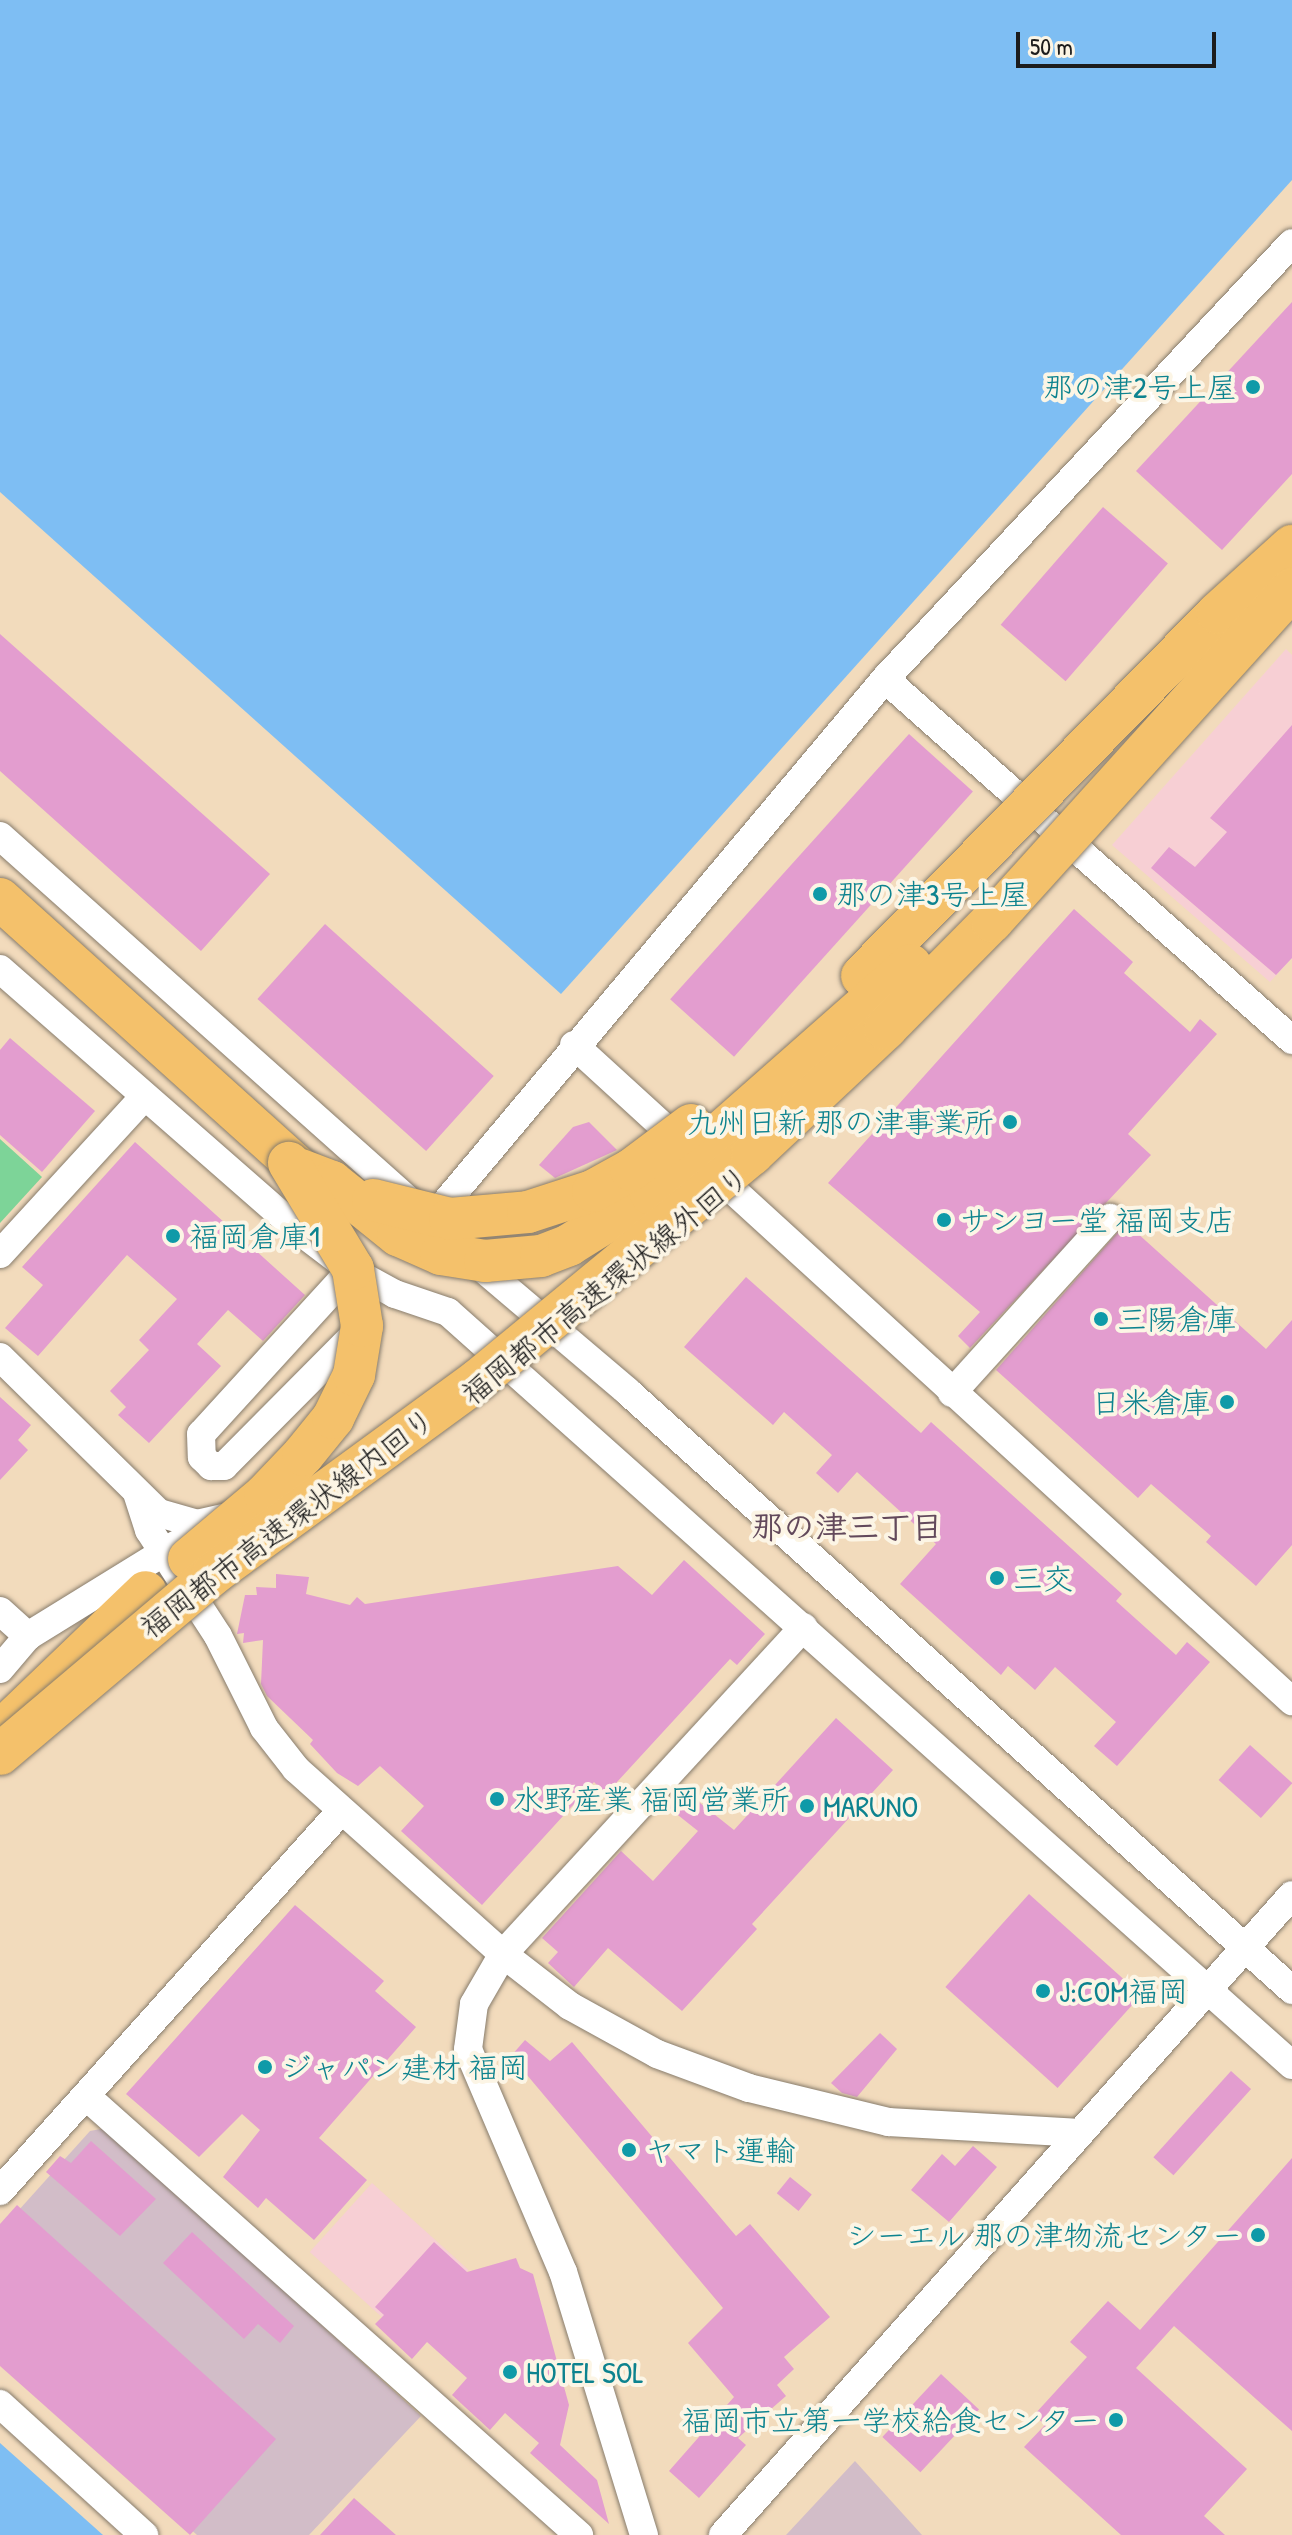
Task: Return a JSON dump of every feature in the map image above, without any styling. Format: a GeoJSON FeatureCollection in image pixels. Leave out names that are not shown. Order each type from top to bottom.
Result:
{"type":"FeatureCollection","features":[{"type":"Feature","properties":{"kind":"highway"},"geometry":{"type":"LineString","coordinates":[[291,1160],[386,1206],[450,1219],[503,1217],[554,1206],[631,1170],[708,1112],[840,997],[1207,624],[1292,546]]}},
{"type":"Feature","properties":{"kind":"highway"},"geometry":{"type":"LineString","coordinates":[[0,900],[291,1160],[332,1182],[398,1235],[458,1258],[499,1261],[541,1256],[607,1224],[651,1194],[857,1014],[1036,850],[1232,624],[1292,564]]}},
{"type":"Feature","properties":{"kind":"highway","name":"福岡都市高速環状線内回り"},"geometry":{"type":"LineString","coordinates":[[0,1754],[213,1574],[478,1380],[700,1200],[874,1040],[992,921],[1292,592]]}},
{"type":"Feature","properties":{"kind":"highway","name":"福岡都市高速環状線外回り"},"geometry":{"type":"LineString","coordinates":[[0,1771],[174,1613],[483,1387],[806,1118],[944,988],[1292,605]]}},
{"type":"Feature","properties":{"kind":"highway"},"geometry":{"type":"LineString","coordinates":[[0,1731],[148,1592],[265,1495],[341,1404],[354,1375],[362,1326],[353,1269],[291,1160]]}},
{"type":"Feature","properties":{"kind":"street"},"geometry":{"type":"LineString","coordinates":[[431,1220],[574,1045],[885,679],[1292,243]]}},
{"type":"Feature","properties":{"kind":"street"},"geometry":{"type":"LineString","coordinates":[[0,1669],[28,1636],[162,1551],[346,1470],[469,1368],[495,1357],[680,1240],[734,1194],[1292,592]]}},
{"type":"Feature","properties":{"kind":"street"},"geometry":{"type":"LineString","coordinates":[[885,679],[1067,835],[1292,1040]]}},
{"type":"Feature","properties":{"kind":"street"},"geometry":{"type":"LineString","coordinates":[[0,836],[547,1325],[627,1391],[1292,1990]]}},
{"type":"Feature","properties":{"kind":"street"},"geometry":{"type":"LineString","coordinates":[[0,969],[143,1098],[351,1270],[395,1294],[448,1312],[495,1357],[576,1421],[1292,2065]]}},
{"type":"Feature","properties":{"kind":"street"},"geometry":{"type":"LineString","coordinates":[[574,1045],[1292,1701]]}},
{"type":"Feature","properties":{"kind":"street"},"geometry":{"type":"LineString","coordinates":[[0,1254],[143,1098]]}},
{"type":"Feature","properties":{"kind":"street"},"geometry":{"type":"LineString","coordinates":[[952,1393],[1110,1218]]}},
{"type":"Feature","properties":{"kind":"street"},"geometry":{"type":"LineString","coordinates":[[351,1270],[201,1434],[198,1447],[211,1466],[224,1466],[395,1294]]}},
{"type":"Feature","properties":{"kind":"street"},"geometry":{"type":"LineString","coordinates":[[0,1357],[128,1477],[159,1513],[197,1524],[251,1512]]}},
{"type":"Feature","properties":{"kind":"street"},"geometry":{"type":"LineString","coordinates":[[128,1477],[162,1551],[218,1636],[264,1728],[296,1769],[503,1954],[570,2006],[657,2054],[749,2088],[889,2122],[1080,2133]]}},
{"type":"Feature","properties":{"kind":"street"},"geometry":{"type":"LineString","coordinates":[[0,1611],[28,1636]]}},
{"type":"Feature","properties":{"kind":"street"},"geometry":{"type":"LineString","coordinates":[[644,2535],[563,2272],[468,2049],[474,2004],[503,1954],[804,1627]]}},
{"type":"Feature","properties":{"kind":"street"},"geometry":{"type":"LineString","coordinates":[[0,2191],[341,1811]]}},
{"type":"Feature","properties":{"kind":"street"},"geometry":{"type":"LineString","coordinates":[[723,2535],[1292,1895]]}},
{"type":"Feature","properties":{"kind":"street"},"geometry":{"type":"LineString","coordinates":[[87,2097],[579,2535]]}},
{"type":"Feature","properties":{"kind":"street"},"geometry":{"type":"LineString","coordinates":[[0,2404],[144,2535]]}},
{"type":"Feature","properties":{"kind":"shaded area"},"geometry":{"type":"Polygon","coordinates":[[[1286,649],[1292,655],[1292,958],[1270,982],[1112,845],[1286,649]]]}},
{"type":"Feature","properties":{"kind":"shaded area"},"geometry":{"type":"Polygon","coordinates":[[[106,2128],[421,2416],[309,2535],[197,2535],[0,2355],[0,2231],[90,2131],[106,2128]]]}},
{"type":"Feature","properties":{"kind":"shaded area"},"geometry":{"type":"Polygon","coordinates":[[[372,2183],[469,2270],[406,2339],[310,2252],[372,2183]]]}},
{"type":"Feature","properties":{"kind":"shaded area"},"geometry":{"type":"Polygon","coordinates":[[[855,2461],[922,2535],[786,2535],[855,2461]]]}},
{"type":"Feature","properties":{"kind":"green space"},"geometry":{"type":"Polygon","coordinates":[[[0,1139],[42,1177],[0,1223],[0,1139]]]}},
{"type":"Feature","properties":{"kind":"water"},"geometry":{"type":"Polygon","coordinates":[[[0,0],[1292,0],[1292,180],[561,994],[0,492],[0,0]]]}},
{"type":"Feature","properties":{"kind":"water"},"geometry":{"type":"Polygon","coordinates":[[[0,2443],[103,2535],[0,2535],[0,2443]]]}},
{"type":"Feature","properties":{"kind":"building","name":"那の津2号上屋"},"geometry":{"type":"Polygon","coordinates":[[[1292,302],[1292,474],[1222,550],[1136,471],[1292,302]]]}},
{"type":"Feature","properties":{"kind":"building"},"geometry":{"type":"Polygon","coordinates":[[[1103,507],[1168,563],[1066,681],[1001,625],[1103,507]]]}},
{"type":"Feature","properties":{"kind":"building"},"geometry":{"type":"Polygon","coordinates":[[[0,634],[270,874],[201,951],[0,771],[0,634]]]}},
{"type":"Feature","properties":{"kind":"building"},"geometry":{"type":"Polygon","coordinates":[[[1292,725],[1292,958],[1276,975],[1151,868],[1169,847],[1195,867],[1227,832],[1210,818],[1292,725]]]}},
{"type":"Feature","properties":{"kind":"building","name":"那の津3号上屋"},"geometry":{"type":"Polygon","coordinates":[[[909,734],[973,792],[734,1057],[670,999],[909,734]]]}},
{"type":"Feature","properties":{"kind":"building"},"geometry":{"type":"Polygon","coordinates":[[[1074,909],[1133,962],[1124,973],[1190,1032],[1200,1019],[1217,1034],[1128,1134],[1151,1155],[970,1348],[958,1336],[980,1312],[828,1183],[1074,909]]]}},
{"type":"Feature","properties":{"kind":"building"},"geometry":{"type":"Polygon","coordinates":[[[325,924],[494,1076],[426,1151],[257,999],[325,924]]]}},
{"type":"Feature","properties":{"kind":"building"},"geometry":{"type":"Polygon","coordinates":[[[10,1038],[95,1111],[42,1172],[0,1135],[0,1050],[10,1038]]]}},
{"type":"Feature","properties":{"kind":"building"},"geometry":{"type":"Polygon","coordinates":[[[589,1122],[617,1150],[555,1178],[539,1165],[573,1127],[589,1122]]]}},
{"type":"Feature","properties":{"kind":"building"},"geometry":{"type":"Polygon","coordinates":[[[135,1142],[305,1295],[263,1341],[228,1310],[197,1344],[221,1366],[149,1443],[118,1415],[126,1407],[110,1391],[149,1350],[139,1340],[177,1299],[127,1255],[38,1356],[5,1328],[43,1285],[22,1267],[135,1142]]]}},
{"type":"Feature","properties":{"kind":"building"},"geometry":{"type":"Polygon","coordinates":[[[1126,1223],[1266,1349],[1292,1320],[1292,1545],[1256,1586],[1206,1542],[1211,1536],[1151,1484],[1138,1498],[996,1370],[1126,1223]]]}},
{"type":"Feature","properties":{"kind":"building"},"geometry":{"type":"Polygon","coordinates":[[[746,1277],[921,1433],[931,1422],[1122,1594],[1116,1601],[1176,1655],[1187,1642],[1210,1662],[1117,1766],[1094,1746],[1116,1722],[1055,1667],[1035,1690],[1008,1666],[1001,1675],[900,1584],[936,1544],[857,1472],[838,1493],[816,1473],[832,1455],[784,1412],[773,1425],[684,1347],[746,1277]]]}},
{"type":"Feature","properties":{"kind":"building"},"geometry":{"type":"Polygon","coordinates":[[[0,1397],[31,1425],[18,1440],[28,1450],[0,1480],[0,1397]]]}},
{"type":"Feature","properties":{"kind":"building"},"geometry":{"type":"Polygon","coordinates":[[[684,1560],[765,1634],[737,1665],[730,1659],[606,1794],[594,1782],[482,1905],[401,1831],[424,1806],[380,1766],[358,1786],[337,1773],[310,1744],[313,1740],[267,1696],[261,1684],[263,1640],[243,1643],[244,1633],[237,1634],[245,1595],[257,1595],[256,1587],[276,1588],[276,1574],[309,1577],[306,1594],[350,1605],[357,1597],[365,1604],[618,1566],[652,1595],[684,1560]]]}},
{"type":"Feature","properties":{"kind":"building"},"geometry":{"type":"Polygon","coordinates":[[[836,1718],[893,1770],[752,1924],[757,1929],[682,2011],[608,1948],[574,1987],[548,1963],[558,1952],[542,1938],[621,1851],[653,1881],[698,1831],[664,1804],[680,1787],[734,1830],[836,1718]]]}},
{"type":"Feature","properties":{"kind":"building"},"geometry":{"type":"Polygon","coordinates":[[[1250,1745],[1292,1783],[1261,1818],[1219,1780],[1250,1745]]]}},
{"type":"Feature","properties":{"kind":"building","name":"J:COM福岡"},"geometry":{"type":"Polygon","coordinates":[[[1029,1894],[1141,1995],[1058,2088],[945,1987],[1029,1894]]]}},
{"type":"Feature","properties":{"kind":"building","name":"ジャパン建材 福岡"},"geometry":{"type":"Polygon","coordinates":[[[295,1905],[384,1981],[375,1991],[416,2027],[319,2138],[367,2180],[314,2240],[266,2198],[258,2208],[223,2177],[260,2130],[242,2114],[199,2157],[126,2094],[295,1905]]]}},
{"type":"Feature","properties":{"kind":"building"},"geometry":{"type":"Polygon","coordinates":[[[880,2033],[897,2049],[857,2097],[842,2093],[831,2083],[880,2033]]]}},
{"type":"Feature","properties":{"kind":"building"},"geometry":{"type":"Polygon","coordinates":[[[525,2040],[550,2061],[572,2042],[736,2236],[750,2224],[830,2317],[784,2357],[794,2369],[777,2385],[786,2396],[738,2438],[746,2445],[699,2498],[669,2471],[734,2397],[688,2343],[723,2308],[511,2056],[525,2040]]]}},
{"type":"Feature","properties":{"kind":"building"},"geometry":{"type":"Polygon","coordinates":[[[1231,2071],[1251,2089],[1173,2175],[1153,2157],[1231,2071]]]}},
{"type":"Feature","properties":{"kind":"building"},"geometry":{"type":"Polygon","coordinates":[[[91,2141],[156,2199],[120,2236],[46,2172],[60,2156],[71,2163],[91,2141]]]}},
{"type":"Feature","properties":{"kind":"building"},"geometry":{"type":"Polygon","coordinates":[[[973,2146],[997,2167],[949,2222],[911,2190],[942,2154],[955,2166],[973,2146]]]}},
{"type":"Feature","properties":{"kind":"building"},"geometry":{"type":"Polygon","coordinates":[[[1292,2158],[1292,2431],[1174,2326],[1136,2368],[1247,2469],[1204,2516],[1225,2535],[1121,2535],[1024,2447],[1045,2425],[1034,2415],[1087,2357],[1070,2342],[1108,2301],[1140,2330],[1292,2158]]]}},
{"type":"Feature","properties":{"kind":"building"},"geometry":{"type":"Polygon","coordinates":[[[790,2177],[812,2195],[799,2211],[777,2193],[790,2177]]]}},
{"type":"Feature","properties":{"kind":"building"},"geometry":{"type":"Polygon","coordinates":[[[17,2205],[276,2439],[190,2535],[0,2366],[0,2224],[17,2205]]]}},
{"type":"Feature","properties":{"kind":"building"},"geometry":{"type":"Polygon","coordinates":[[[192,2232],[294,2326],[280,2343],[258,2324],[244,2339],[163,2263],[192,2232]]]}},
{"type":"Feature","properties":{"kind":"building","name":"HOTEL SOL"},"geometry":{"type":"Polygon","coordinates":[[[434,2242],[467,2272],[516,2258],[520,2268],[533,2274],[569,2405],[560,2445],[597,2480],[609,2524],[530,2453],[539,2443],[505,2413],[490,2430],[452,2395],[467,2378],[427,2342],[412,2359],[375,2324],[384,2315],[375,2307],[434,2242]]]}},
{"type":"Feature","properties":{"kind":"building"},"geometry":{"type":"Polygon","coordinates":[[[941,2374],[979,2409],[920,2472],[882,2437],[941,2374]]]}},
{"type":"Feature","properties":{"kind":"building"},"geometry":{"type":"Polygon","coordinates":[[[354,2498],[396,2535],[320,2535],[354,2498]]]}},
{"type":"Feature","properties":{"kind":"place","name":"那の津2号上屋"},"geometry":{"type":"Point","coordinates":[1253,387]}},
{"type":"Feature","properties":{"kind":"place","name":"那の津3号上屋"},"geometry":{"type":"Point","coordinates":[820,894]}},
{"type":"Feature","properties":{"kind":"place","name":"九州日新 那の津事業所"},"geometry":{"type":"Point","coordinates":[1010,1122]}},
{"type":"Feature","properties":{"kind":"place","name":"サンヨー堂 福岡支店"},"geometry":{"type":"Point","coordinates":[944,1220]}},
{"type":"Feature","properties":{"kind":"place","name":"福岡倉庫1"},"geometry":{"type":"Point","coordinates":[173,1236]}},
{"type":"Feature","properties":{"kind":"place","name":"三陽倉庫"},"geometry":{"type":"Point","coordinates":[1101,1319]}},
{"type":"Feature","properties":{"kind":"place","name":"日米倉庫"},"geometry":{"type":"Point","coordinates":[1227,1402]}},
{"type":"Feature","properties":{"kind":"place","name":"三交"},"geometry":{"type":"Point","coordinates":[997,1578]}},
{"type":"Feature","properties":{"kind":"place","name":"水野産業 福岡営業所"},"geometry":{"type":"Point","coordinates":[497,1799]}},
{"type":"Feature","properties":{"kind":"place","name":"MARUNO"},"geometry":{"type":"Point","coordinates":[807,1806]}},
{"type":"Feature","properties":{"kind":"place","name":"J:COM福岡"},"geometry":{"type":"Point","coordinates":[1043,1991]}},
{"type":"Feature","properties":{"kind":"place","name":"ジャパン建材 福岡"},"geometry":{"type":"Point","coordinates":[265,2067]}},
{"type":"Feature","properties":{"kind":"place","name":"ヤマト運輸"},"geometry":{"type":"Point","coordinates":[629,2150]}},
{"type":"Feature","properties":{"kind":"place","name":"シーエル 那の津物流センター"},"geometry":{"type":"Point","coordinates":[1258,2235]}},
{"type":"Feature","properties":{"kind":"place","name":"HOTEL SOL"},"geometry":{"type":"Point","coordinates":[510,2372]}},
{"type":"Feature","properties":{"kind":"place","name":"福岡市立第一学校給食センター"},"geometry":{"type":"Point","coordinates":[1116,2420]}},
{"type":"Feature","properties":{"kind":"district","name":"那の津三丁目"},"geometry":{"type":"Point","coordinates":[847,1527]}}]}
